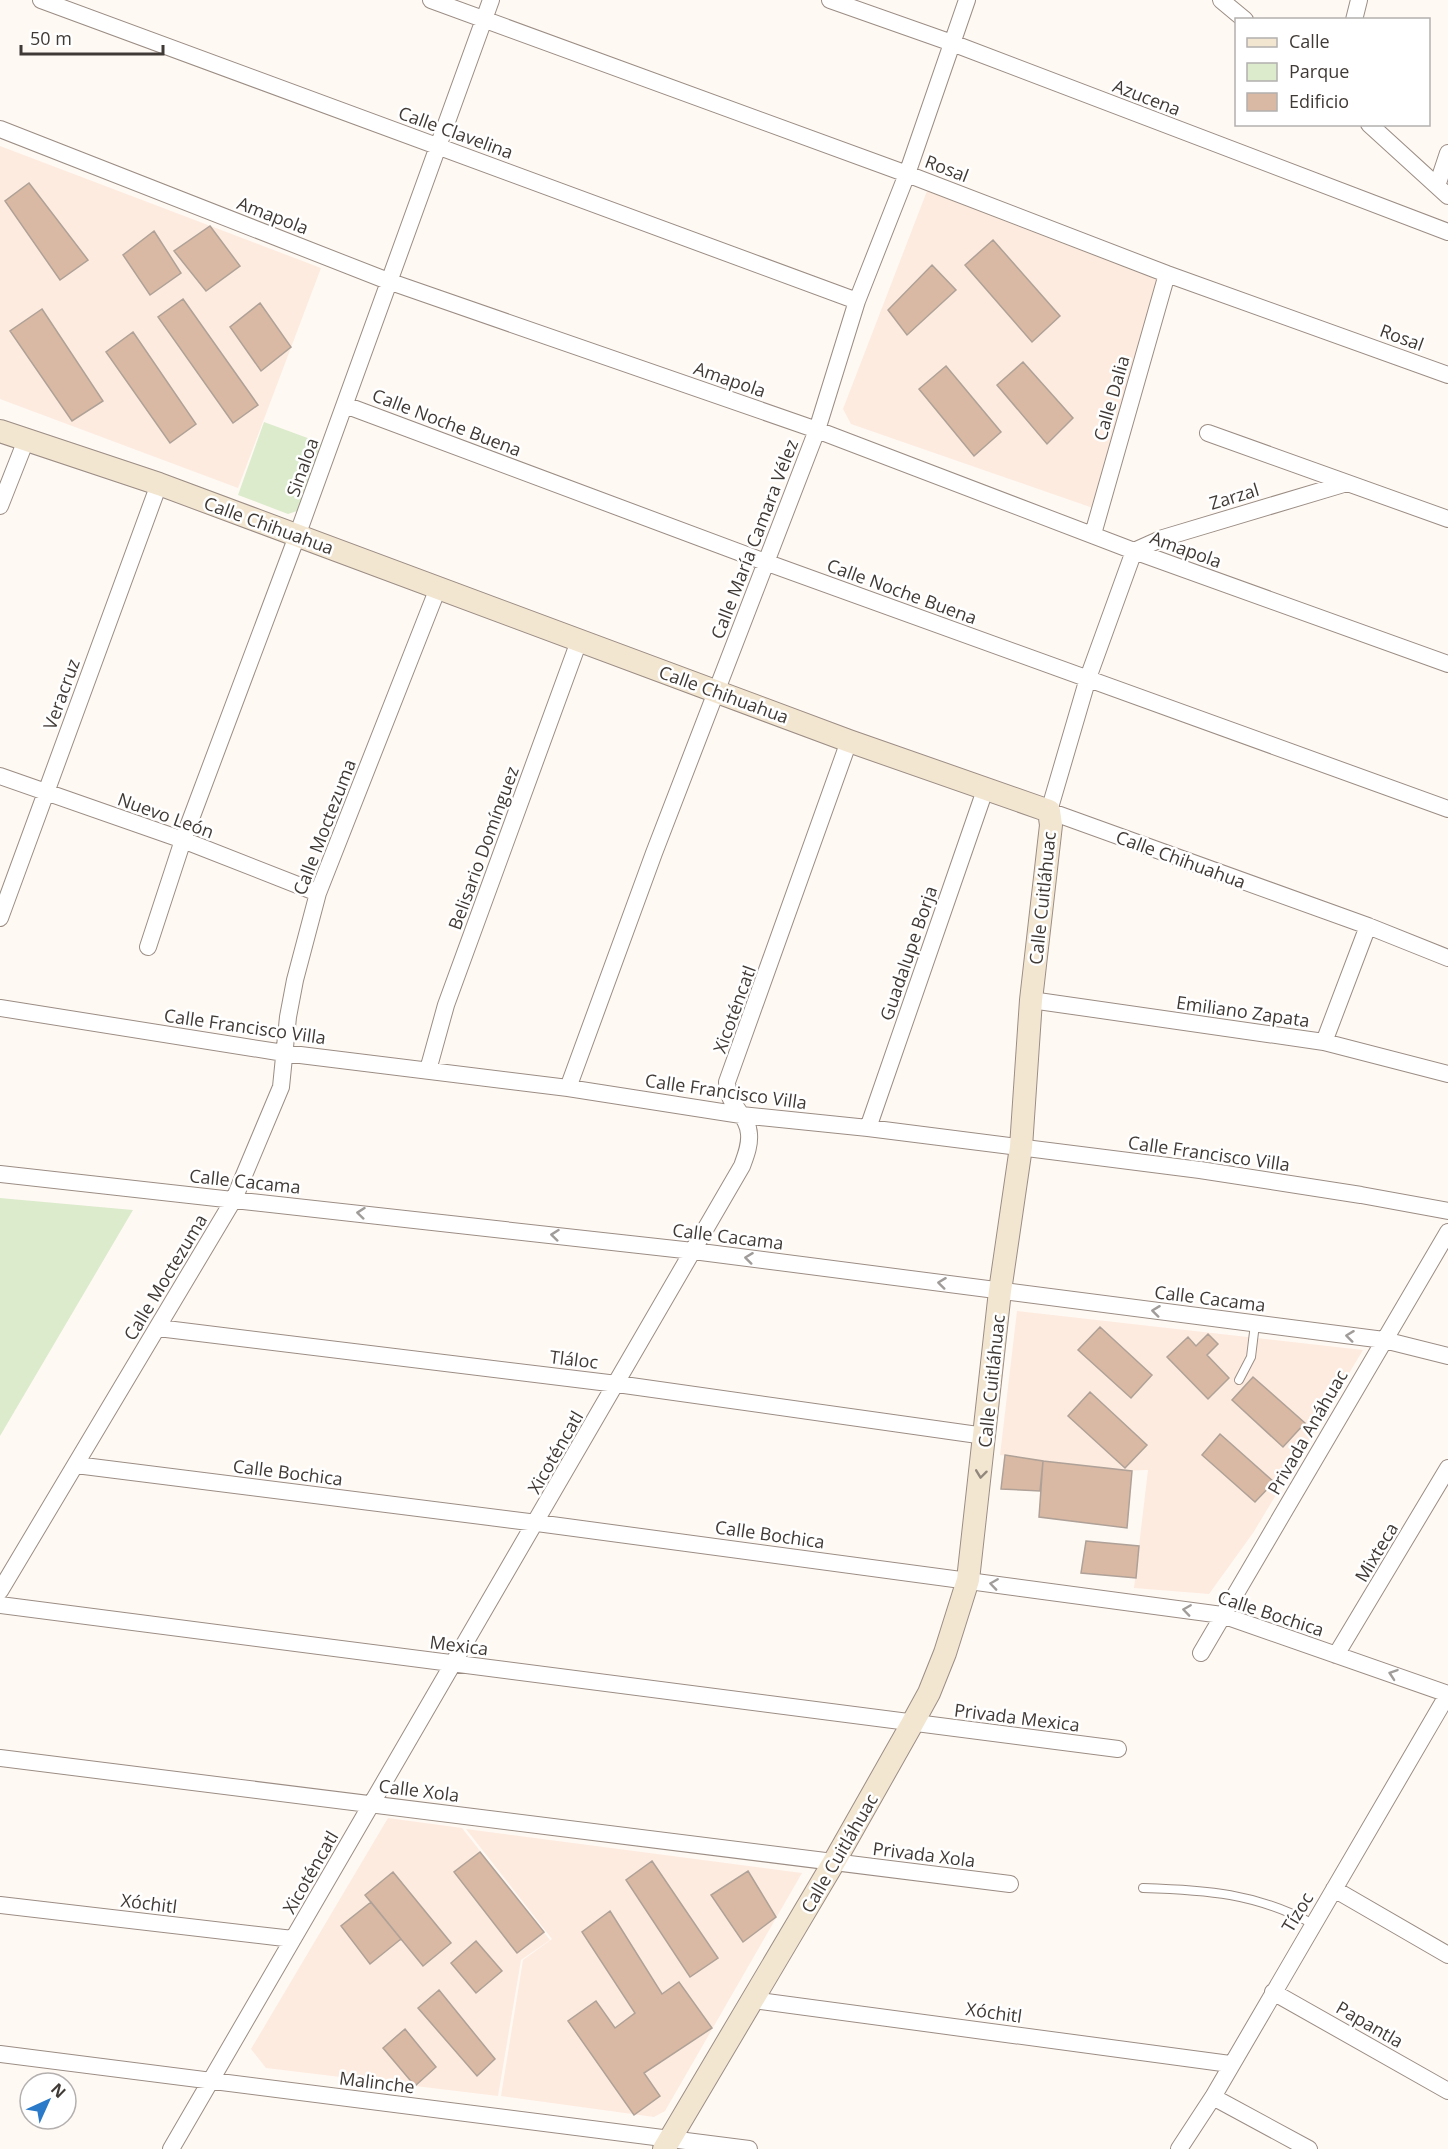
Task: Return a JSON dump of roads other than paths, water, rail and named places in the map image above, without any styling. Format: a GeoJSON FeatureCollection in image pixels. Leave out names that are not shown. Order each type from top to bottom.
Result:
{"type":"FeatureCollection","features":[{"type":"Feature","properties":{"kind":"street","name":"Calle Clavelina"},"geometry":{"type":"LineString","coordinates":[[41,0],[857,301]]}},
{"type":"Feature","properties":{"kind":"street","name":"Rosal"},"geometry":{"type":"LineString","coordinates":[[431,0],[907,174],[1167,274],[1448,375]]}},
{"type":"Feature","properties":{"kind":"street","name":"Sinaloa"},"geometry":{"type":"LineString","coordinates":[[148,947],[183,840],[297,536],[491,0]]}},
{"type":"Feature","properties":{"kind":"street","name":"Azucena"},"geometry":{"type":"LineString","coordinates":[[830,0],[952,43],[1448,232]]}},
{"type":"Feature","properties":{"kind":"street","name":"Calle María Camara Vélez"},"geometry":{"type":"LineString","coordinates":[[568,1088],[654,852],[817,430],[857,301],[907,174],[967,0]]}},
{"type":"Feature","properties":{"kind":"street"},"geometry":{"type":"LineString","coordinates":[[1221,0],[1243,18]]}},
{"type":"Feature","properties":{"kind":"street"},"geometry":{"type":"LineString","coordinates":[[1354,18],[1359,0]]}},
{"type":"Feature","properties":{"kind":"street"},"geometry":{"type":"LineString","coordinates":[[1372,126],[1442,191]]}},
{"type":"Feature","properties":{"kind":"street","name":"Amapola"},"geometry":{"type":"LineString","coordinates":[[0,129],[388,281],[817,430],[1134,551],[1448,664]]}},
{"type":"Feature","properties":{"kind":"street"},"geometry":{"type":"LineString","coordinates":[[1442,191],[1448,153]]}},
{"type":"Feature","properties":{"kind":"street","name":"Calle Dalia"},"geometry":{"type":"LineString","coordinates":[[1093,534],[1167,274]]}},
{"type":"Feature","properties":{"kind":"street","name":"Calle Noche Buena"},"geometry":{"type":"LineString","coordinates":[[345,405],[765,562],[1448,809]]}},
{"type":"Feature","properties":{"kind":"street","name":"Calle Chihuahua"},"geometry":{"type":"LineString","coordinates":[[0,431],[159,484],[849,741],[1447,956]]}},
{"type":"Feature","properties":{"kind":"street","name":"Zarzal"},"geometry":{"type":"LineString","coordinates":[[1208,433],[1448,519]]}},
{"type":"Feature","properties":{"kind":"street"},"geometry":{"type":"LineString","coordinates":[[0,506],[26,440]]}},
{"type":"Feature","properties":{"kind":"street","name":"Zarzal"},"geometry":{"type":"LineString","coordinates":[[1134,551],[1163,538],[1347,483]]}},
{"type":"Feature","properties":{"kind":"street","name":"Veracruz"},"geometry":{"type":"LineString","coordinates":[[0,918],[159,484]]}},
{"type":"Feature","properties":{"kind":"street","name":"Calle Cuitláhuac"},"geometry":{"type":"LineString","coordinates":[[667,2144],[834,1862],[912,1724],[945,1653],[968,1580],[1000,1291],[1021,1147],[1031,1000],[1051,825],[1049,811],[1088,678],[1134,551]]}},
{"type":"Feature","properties":{"kind":"street","name":"Calle Moctezuma"},"geometry":{"type":"LineString","coordinates":[[0,1591],[234,1199],[281,1087],[295,980],[318,893],[438,588]]}},
{"type":"Feature","properties":{"kind":"street","name":"Belisario Domínguez"},"geometry":{"type":"LineString","coordinates":[[428,1070],[446,1005],[579,641]]}},
{"type":"Feature","properties":{"kind":"street","name":"Xicoténcatl"},"geometry":{"type":"LineString","coordinates":[[171,2149],[537,1523],[742,1166],[749,1147],[749,1131],[727,1095],[727,1082],[849,741]]}},
{"type":"Feature","properties":{"kind":"street","name":"Nuevo León"},"geometry":{"type":"LineString","coordinates":[[0,776],[183,840],[318,893]]}},
{"type":"Feature","properties":{"kind":"street","name":"Guadalupe Borja"},"geometry":{"type":"LineString","coordinates":[[868,1128],[985,790]]}},
{"type":"Feature","properties":{"kind":"street"},"geometry":{"type":"LineString","coordinates":[[1324,1042],[1368,926]]}},
{"type":"Feature","properties":{"kind":"street","name":"Emiliano Zapata"},"geometry":{"type":"LineString","coordinates":[[1031,1000],[1324,1042],[1448,1074]]}},
{"type":"Feature","properties":{"kind":"street","name":"Calle Francisco Villa"},"geometry":{"type":"LineString","coordinates":[[0,1008],[284,1053],[568,1088],[741,1115],[1021,1147],[1269,1181],[1448,1211]]}},
{"type":"Feature","properties":{"kind":"street","name":"Calle Cacama"},"geometry":{"type":"LineString","coordinates":[[0,1174],[693,1251],[1384,1340],[1448,1356]]}},
{"type":"Feature","properties":{"kind":"street","name":"Privada Anáhuac"},"geometry":{"type":"LineString","coordinates":[[1201,1653],[1448,1232]]}},
{"type":"Feature","properties":{"kind":"street","name":"Tláloc"},"geometry":{"type":"LineString","coordinates":[[158,1328],[617,1384],[985,1436]]}},
{"type":"Feature","properties":{"kind":"street","name":"Calle Bochica"},"geometry":{"type":"LineString","coordinates":[[76,1465],[537,1523],[1222,1615],[1448,1694]]}},
{"type":"Feature","properties":{"kind":"street","name":"Mixteca"},"geometry":{"type":"LineString","coordinates":[[1336,1655],[1445,1480]]}},
{"type":"Feature","properties":{"kind":"street","name":"Mexica"},"geometry":{"type":"LineString","coordinates":[[0,1605],[912,1724]]}},
{"type":"Feature","properties":{"kind":"street","name":"Tízoc"},"geometry":{"type":"LineString","coordinates":[[1179,2149],[1213,2097],[1230,2064],[1448,1694]]}},
{"type":"Feature","properties":{"kind":"street","name":"Privada Mexica"},"geometry":{"type":"LineString","coordinates":[[912,1724],[1118,1749]]}},
{"type":"Feature","properties":{"kind":"street","name":"Calle Xola"},"geometry":{"type":"LineString","coordinates":[[0,1758],[834,1862]]}},
{"type":"Feature","properties":{"kind":"street","name":"Privada Xola"},"geometry":{"type":"LineString","coordinates":[[834,1862],[1010,1884]]}},
{"type":"Feature","properties":{"kind":"street"},"geometry":{"type":"LineString","coordinates":[[1334,1889],[1448,1954]]}},
{"type":"Feature","properties":{"kind":"street","name":"Xóchitl"},"geometry":{"type":"LineString","coordinates":[[0,1905],[293,1940]]}},
{"type":"Feature","properties":{"kind":"street","name":"Papantla"},"geometry":{"type":"LineString","coordinates":[[1273,1992],[1448,2091]]}},
{"type":"Feature","properties":{"kind":"street","name":"Xóchitl"},"geometry":{"type":"LineString","coordinates":[[753,2000],[1230,2064]]}},
{"type":"Feature","properties":{"kind":"street","name":"Malinche"},"geometry":{"type":"LineString","coordinates":[[0,2054],[211,2080],[667,2144],[749,2149]]}},
{"type":"Feature","properties":{"kind":"street"},"geometry":{"type":"LineString","coordinates":[[1213,2097],[1309,2149]]}},
{"type":"Feature","properties":{"kind":"lane"},"geometry":{"type":"LineString","coordinates":[[1239,1380],[1251,1357],[1255,1324]]}},
{"type":"Feature","properties":{"kind":"lane"},"geometry":{"type":"LineString","coordinates":[[1143,1887],[1211,1890],[1254,1899],[1272,1904],[1313,1924]]}}]}
